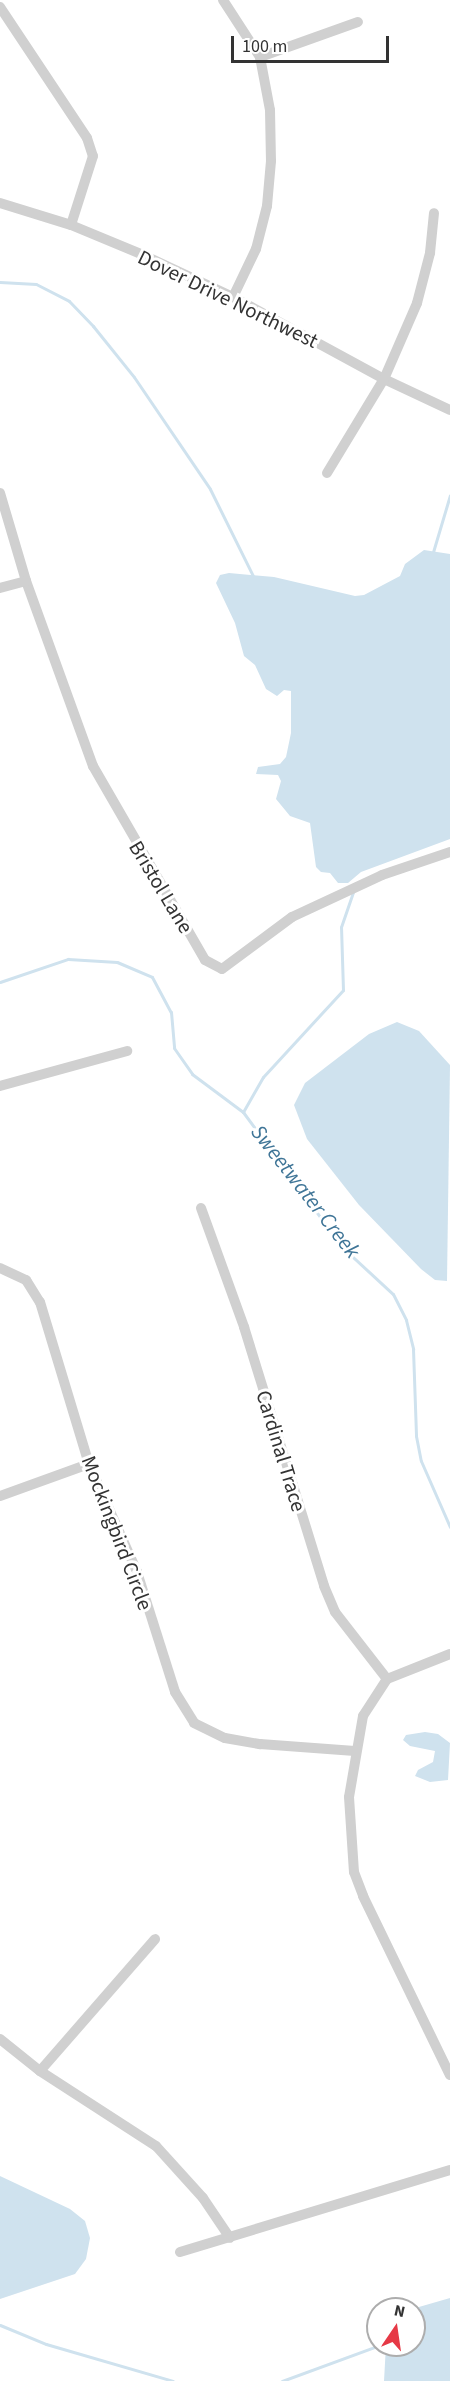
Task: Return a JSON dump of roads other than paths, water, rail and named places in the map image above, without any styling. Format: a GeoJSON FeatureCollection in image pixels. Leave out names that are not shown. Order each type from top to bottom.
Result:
{"type":"FeatureCollection","features":[{"type":"Feature","properties":{"kind":"street"},"geometry":{"type":"LineString","coordinates":[[223,0],[260,57],[270,110],[272,161],[267,206],[256,249],[233,297]]}},
{"type":"Feature","properties":{"kind":"street"},"geometry":{"type":"LineString","coordinates":[[0,7],[87,138],[93,156],[71,225]]}},
{"type":"Feature","properties":{"kind":"street"},"geometry":{"type":"LineString","coordinates":[[260,57],[358,22]]}},
{"type":"Feature","properties":{"kind":"street","name":"Dover Drive Northwest"},"geometry":{"type":"LineString","coordinates":[[0,203],[71,225],[233,297],[384,379],[450,410]]}},
{"type":"Feature","properties":{"kind":"street"},"geometry":{"type":"LineString","coordinates":[[327,473],[384,379],[417,303],[430,253],[434,213]]}},
{"type":"Feature","properties":{"kind":"street"},"geometry":{"type":"LineString","coordinates":[[0,493],[26,581],[0,588]]}},
{"type":"Feature","properties":{"kind":"street","name":"Bristol Lane"},"geometry":{"type":"LineString","coordinates":[[26,581],[93,766],[205,960],[222,969],[292,917],[343,891],[450,852]]}},
{"type":"Feature","properties":{"kind":"street"},"geometry":{"type":"LineString","coordinates":[[0,1086],[128,1051]]}},
{"type":"Feature","properties":{"kind":"street","name":"Cardinal Trace"},"geometry":{"type":"LineString","coordinates":[[201,1208],[244,1327],[324,1586],[335,1612],[387,1679]]}},
{"type":"Feature","properties":{"kind":"street","name":"Mockingbird Circle"},"geometry":{"type":"LineString","coordinates":[[0,1268],[26,1280],[39,1302],[89,1464],[137,1572],[175,1692],[194,1723],[237,1740],[356,1750]]}},
{"type":"Feature","properties":{"kind":"street"},"geometry":{"type":"LineString","coordinates":[[0,1496],[89,1464]]}},
{"type":"Feature","properties":{"kind":"street"},"geometry":{"type":"LineString","coordinates":[[450,1654],[387,1679],[363,1716],[349,1797],[354,1872],[450,2075]]}},
{"type":"Feature","properties":{"kind":"street"},"geometry":{"type":"LineString","coordinates":[[40,2071],[155,1939]]}},
{"type":"Feature","properties":{"kind":"street"},"geometry":{"type":"LineString","coordinates":[[0,2039],[40,2071],[156,2146],[203,2198],[230,2238]]}},
{"type":"Feature","properties":{"kind":"street"},"geometry":{"type":"LineString","coordinates":[[180,2252],[450,2170]]}},
{"type":"Feature","properties":{"kind":"water"},"geometry":{"type":"Polygon","coordinates":[[[424,550],[450,554],[450,839],[361,872],[348,883],[338,883],[330,873],[321,872],[316,867],[310,823],[290,816],[276,799],[281,781],[278,775],[256,774],[258,767],[280,764],[286,757],[291,733],[291,691],[284,690],[277,696],[266,689],[255,665],[244,656],[235,623],[216,583],[220,575],[229,573],[274,577],[355,596],[364,595],[400,576],[405,564],[424,550]]]}},
{"type":"Feature","properties":{"kind":"water"},"geometry":{"type":"Polygon","coordinates":[[[397,1022],[419,1031],[450,1065],[447,1281],[435,1280],[421,1269],[359,1205],[307,1139],[294,1105],[305,1083],[369,1034],[397,1022]]]}},
{"type":"Feature","properties":{"kind":"water"},"geometry":{"type":"Polygon","coordinates":[[[425,1732],[438,1734],[450,1743],[448,1780],[430,1782],[415,1776],[418,1770],[433,1762],[435,1751],[410,1746],[403,1740],[406,1735],[425,1732]]]}},
{"type":"Feature","properties":{"kind":"water"},"geometry":{"type":"Polygon","coordinates":[[[0,2176],[70,2209],[85,2221],[90,2238],[86,2259],[75,2274],[0,2299],[0,2176]]]}},
{"type":"Feature","properties":{"kind":"water"},"geometry":{"type":"Polygon","coordinates":[[[450,2298],[450,2381],[384,2381],[385,2357],[426,2357],[426,2305],[450,2298]]]}},
{"type":"Feature","properties":{"kind":"waterway"},"geometry":{"type":"LineString","coordinates":[[0,282],[36,284],[69,301],[93,326],[134,377],[210,489],[253,576]]}},
{"type":"Feature","properties":{"kind":"waterway","name":"Sweetwater Creek"},"geometry":{"type":"LineString","coordinates":[[433,552],[450,495]]}},
{"type":"Feature","properties":{"kind":"waterway","name":"Sweetwater Creek"},"geometry":{"type":"LineString","coordinates":[[243,1112],[263,1077],[343,990],[341,927],[353,892]]}},
{"type":"Feature","properties":{"kind":"waterway","name":"Sweetwater Creek"},"geometry":{"type":"LineString","coordinates":[[0,982],[68,959],[117,962],[152,977],[171,1012],[174,1048],[192,1074],[243,1112],[342,1247],[393,1294],[406,1320],[413,1349],[416,1436],[421,1461],[450,1527]]}},
{"type":"Feature","properties":{"kind":"waterway"},"geometry":{"type":"LineString","coordinates":[[0,2325],[46,2344],[173,2381]]}},
{"type":"Feature","properties":{"kind":"waterway"},"geometry":{"type":"LineString","coordinates":[[282,2381],[366,2350]]}}]}
